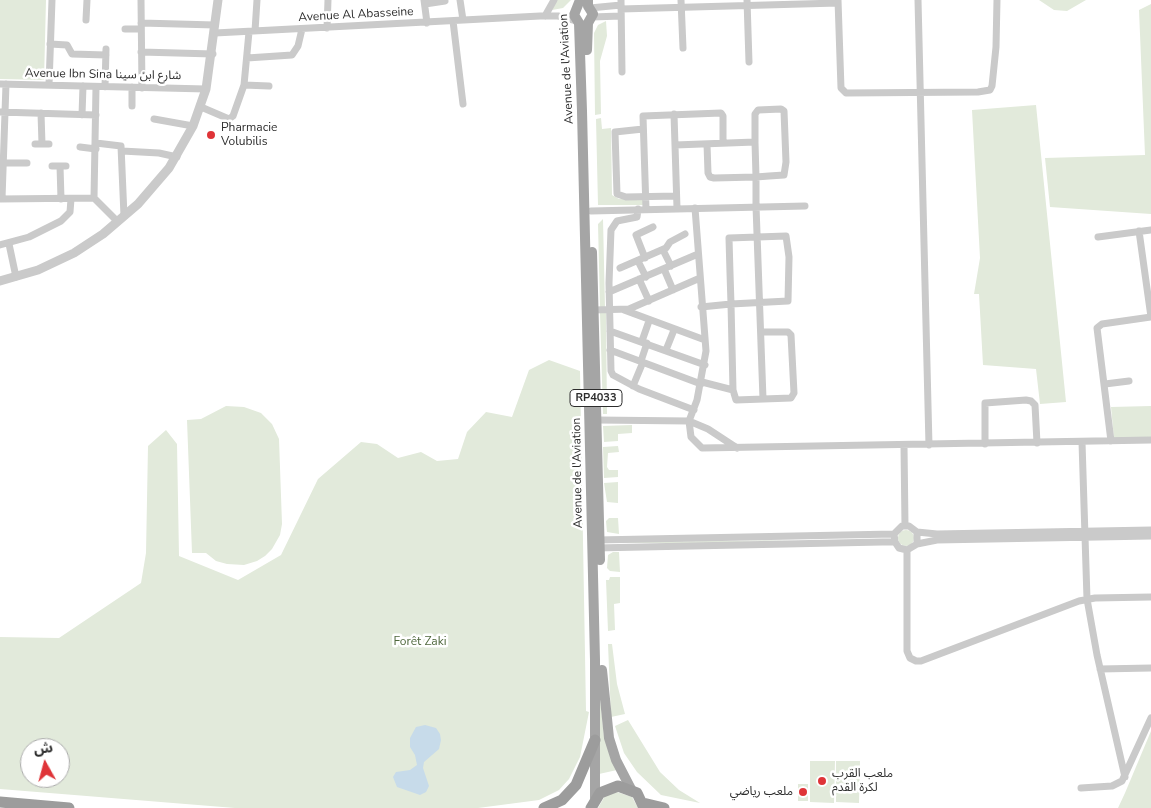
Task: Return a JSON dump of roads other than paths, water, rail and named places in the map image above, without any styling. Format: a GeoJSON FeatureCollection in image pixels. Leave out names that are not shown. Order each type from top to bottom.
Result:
{"type":"FeatureCollection","features":[{"type":"Feature","properties":{"kind":"highway"},"geometry":{"type":"LineString","coordinates":[[544,808],[562,800],[576,785],[595,740]]}},
{"type":"Feature","properties":{"kind":"highway"},"geometry":{"type":"LineString","coordinates":[[580,808],[593,804],[612,787],[631,789],[644,806],[664,808]]}},
{"type":"Feature","properties":{"kind":"highway"},"geometry":{"type":"LineString","coordinates":[[0,802],[69,808]]}},
{"type":"Feature","properties":{"kind":"main road","name":"Avenue de l'Aviation"},"geometry":{"type":"LineString","coordinates":[[584,11],[596,420],[593,804]]}},
{"type":"Feature","properties":{"kind":"main road","name":"Avenue de l'Aviation"},"geometry":{"type":"LineString","coordinates":[[584,11],[596,544],[602,680],[606,727],[616,760],[631,789]]}},
{"type":"Feature","properties":{"kind":"street"},"geometry":{"type":"LineString","coordinates":[[49,85],[52,0]]}},
{"type":"Feature","properties":{"kind":"street"},"geometry":{"type":"LineString","coordinates":[[86,20],[87,0]]}},
{"type":"Feature","properties":{"kind":"street"},"geometry":{"type":"LineString","coordinates":[[141,0],[142,88]]}},
{"type":"Feature","properties":{"kind":"street"},"geometry":{"type":"LineString","coordinates":[[0,281],[53,264],[74,253],[121,219],[150,192],[177,157],[194,126],[201,107],[213,54],[218,0]]}},
{"type":"Feature","properties":{"kind":"street"},"geometry":{"type":"LineString","coordinates":[[201,107],[231,118],[244,84],[257,0]]}},
{"type":"Feature","properties":{"kind":"street"},"geometry":{"type":"LineString","coordinates":[[327,28],[328,0]]}},
{"type":"Feature","properties":{"kind":"street"},"geometry":{"type":"LineString","coordinates":[[460,0],[463,20]]}},
{"type":"Feature","properties":{"kind":"street"},"geometry":{"type":"LineString","coordinates":[[545,16],[554,0]]}},
{"type":"Feature","properties":{"kind":"street"},"geometry":{"type":"LineString","coordinates":[[918,0],[929,445]]}},
{"type":"Feature","properties":{"kind":"street"},"geometry":{"type":"LineString","coordinates":[[584,11],[682,3],[838,1],[843,92],[978,92],[991,89],[996,47],[997,0]]}},
{"type":"Feature","properties":{"kind":"street"},"geometry":{"type":"LineString","coordinates":[[427,23],[424,2],[445,1]]}},
{"type":"Feature","properties":{"kind":"street"},"geometry":{"type":"LineString","coordinates":[[682,3],[683,48]]}},
{"type":"Feature","properties":{"kind":"street"},"geometry":{"type":"LineString","coordinates":[[747,3],[749,62]]}},
{"type":"Feature","properties":{"kind":"street"},"geometry":{"type":"LineString","coordinates":[[621,7],[622,72]]}},
{"type":"Feature","properties":{"kind":"street","name":"Avenue Al Abasseine"},"geometry":{"type":"LineString","coordinates":[[125,29],[141,26],[252,31],[558,16],[584,11]]}},
{"type":"Feature","properties":{"kind":"street","name":"Avenue Al Abasseine"},"geometry":{"type":"LineString","coordinates":[[558,16],[584,11]]}},
{"type":"Feature","properties":{"kind":"street"},"geometry":{"type":"LineString","coordinates":[[453,21],[463,104]]}},
{"type":"Feature","properties":{"kind":"street"},"geometry":{"type":"LineString","coordinates":[[247,58],[292,55],[298,46],[302,29]]}},
{"type":"Feature","properties":{"kind":"street"},"geometry":{"type":"LineString","coordinates":[[50,44],[67,45],[73,54],[106,52],[105,87]]}},
{"type":"Feature","properties":{"kind":"street"},"geometry":{"type":"LineString","coordinates":[[141,52],[213,54]]}},
{"type":"Feature","properties":{"kind":"street"},"geometry":{"type":"LineString","coordinates":[[3,84],[1,199],[94,198],[121,219]]}},
{"type":"Feature","properties":{"kind":"street","name":"Avenue Ibn Sina شارع ابن سينا"},"geometry":{"type":"LineString","coordinates":[[3,84],[206,89]]}},
{"type":"Feature","properties":{"kind":"street"},"geometry":{"type":"LineString","coordinates":[[244,84],[269,86]]}},
{"type":"Feature","properties":{"kind":"street"},"geometry":{"type":"LineString","coordinates":[[82,115],[83,86]]}},
{"type":"Feature","properties":{"kind":"street"},"geometry":{"type":"LineString","coordinates":[[94,198],[96,87]]}},
{"type":"Feature","properties":{"kind":"street"},"geometry":{"type":"LineString","coordinates":[[132,87],[132,106]]}},
{"type":"Feature","properties":{"kind":"street"},"geometry":{"type":"LineString","coordinates":[[706,144],[709,177],[756,177],[785,174],[783,110],[756,111],[754,142],[756,177],[763,399]]}},
{"type":"Feature","properties":{"kind":"street"},"geometry":{"type":"LineString","coordinates":[[3,112],[96,115]]}},
{"type":"Feature","properties":{"kind":"street"},"geometry":{"type":"LineString","coordinates":[[41,113],[42,144]]}},
{"type":"Feature","properties":{"kind":"street"},"geometry":{"type":"LineString","coordinates":[[694,410],[633,386],[612,373],[609,292],[612,227],[618,221],[637,217],[642,209],[645,197],[644,115],[722,113],[723,143]]}},
{"type":"Feature","properties":{"kind":"street"},"geometry":{"type":"LineString","coordinates":[[674,114],[677,208]]}},
{"type":"Feature","properties":{"kind":"street"},"geometry":{"type":"LineString","coordinates":[[154,119],[194,126]]}},
{"type":"Feature","properties":{"kind":"street"},"geometry":{"type":"LineString","coordinates":[[643,129],[617,130],[614,145],[617,194],[621,196],[645,197],[676,196]]}},
{"type":"Feature","properties":{"kind":"street"},"geometry":{"type":"LineString","coordinates":[[675,145],[754,142]]}},
{"type":"Feature","properties":{"kind":"street"},"geometry":{"type":"LineString","coordinates":[[80,148],[119,144],[122,151],[121,219]]}},
{"type":"Feature","properties":{"kind":"street"},"geometry":{"type":"LineString","coordinates":[[122,151],[159,153],[177,157]]}},
{"type":"Feature","properties":{"kind":"street"},"geometry":{"type":"LineString","coordinates":[[2,168],[27,164]]}},
{"type":"Feature","properties":{"kind":"street"},"geometry":{"type":"LineString","coordinates":[[59,166],[61,199]]}},
{"type":"Feature","properties":{"kind":"street"},"geometry":{"type":"LineString","coordinates":[[0,245],[8,244],[49,228],[65,218],[70,212],[71,199]]}},
{"type":"Feature","properties":{"kind":"street"},"geometry":{"type":"LineString","coordinates":[[591,211],[805,206]]}},
{"type":"Feature","properties":{"kind":"street"},"geometry":{"type":"LineString","coordinates":[[695,208],[705,340],[705,365],[694,410],[689,421],[691,437],[702,448],[740,449],[1151,440]]}},
{"type":"Feature","properties":{"kind":"street"},"geometry":{"type":"LineString","coordinates":[[649,300],[642,278],[642,259],[636,235],[654,227]]}},
{"type":"Feature","properties":{"kind":"street"},"geometry":{"type":"LineString","coordinates":[[1098,237],[1151,230]]}},
{"type":"Feature","properties":{"kind":"street"},"geometry":{"type":"LineString","coordinates":[[1111,441],[1098,326],[1151,317],[1139,231]]}},
{"type":"Feature","properties":{"kind":"street"},"geometry":{"type":"LineString","coordinates":[[620,268],[663,250],[669,246],[670,242],[685,234]]}},
{"type":"Feature","properties":{"kind":"street"},"geometry":{"type":"LineString","coordinates":[[702,307],[731,304],[789,300],[789,258],[786,236],[729,238],[731,304],[733,390],[736,400],[793,398],[790,333],[761,332]]}},
{"type":"Feature","properties":{"kind":"street"},"geometry":{"type":"LineString","coordinates":[[8,244],[16,277]]}},
{"type":"Feature","properties":{"kind":"street"},"geometry":{"type":"LineString","coordinates":[[663,250],[673,290]]}},
{"type":"Feature","properties":{"kind":"street"},"geometry":{"type":"LineString","coordinates":[[609,292],[698,254]]}},
{"type":"Feature","properties":{"kind":"street"},"geometry":{"type":"LineString","coordinates":[[594,310],[623,310],[700,278]]}},
{"type":"Feature","properties":{"kind":"street"},"geometry":{"type":"LineString","coordinates":[[623,310],[705,340]]}},
{"type":"Feature","properties":{"kind":"street"},"geometry":{"type":"LineString","coordinates":[[633,386],[642,362],[649,320]]}},
{"type":"Feature","properties":{"kind":"street"},"geometry":{"type":"LineString","coordinates":[[666,350],[674,330]]}},
{"type":"Feature","properties":{"kind":"street"},"geometry":{"type":"LineString","coordinates":[[610,331],[705,365]]}},
{"type":"Feature","properties":{"kind":"street"},"geometry":{"type":"LineString","coordinates":[[610,350],[701,383],[733,390]]}},
{"type":"Feature","properties":{"kind":"street"},"geometry":{"type":"LineString","coordinates":[[1104,384],[1129,381]]}},
{"type":"Feature","properties":{"kind":"street"},"geometry":{"type":"LineString","coordinates":[[985,444],[985,402],[1026,400],[1031,401],[1035,405],[1037,443]]}},
{"type":"Feature","properties":{"kind":"street"},"geometry":{"type":"LineString","coordinates":[[596,420],[664,419],[689,421],[702,426],[740,449]]}},
{"type":"Feature","properties":{"kind":"street"},"geometry":{"type":"LineString","coordinates":[[1082,442],[1087,599],[1100,669],[1125,777]]}},
{"type":"Feature","properties":{"kind":"street"},"geometry":{"type":"LineString","coordinates":[[904,446],[905,526]]}},
{"type":"Feature","properties":{"kind":"street"},"geometry":{"type":"LineString","coordinates":[[974,536],[917,532],[912,527],[905,526],[898,528],[894,534],[895,542],[900,548],[907,550],[916,544],[974,536],[1085,534],[1151,536]]}},
{"type":"Feature","properties":{"kind":"street"},"geometry":{"type":"LineString","coordinates":[[1085,534],[1151,530]]}},
{"type":"Feature","properties":{"kind":"street"},"geometry":{"type":"LineString","coordinates":[[916,544],[917,532]]}},
{"type":"Feature","properties":{"kind":"street"},"geometry":{"type":"LineString","coordinates":[[596,544],[894,534]]}},
{"type":"Feature","properties":{"kind":"street"},"geometry":{"type":"LineString","coordinates":[[596,544],[895,542]]}},
{"type":"Feature","properties":{"kind":"street"},"geometry":{"type":"LineString","coordinates":[[907,550],[907,651],[910,658],[916,661],[921,661],[1087,599],[1151,596]]}},
{"type":"Feature","properties":{"kind":"street"},"geometry":{"type":"LineString","coordinates":[[1100,669],[1151,668]]}},
{"type":"Feature","properties":{"kind":"street"},"geometry":{"type":"LineString","coordinates":[[1081,788],[1114,786],[1125,777],[1151,718]]}},
{"type":"Feature","properties":{"kind":"water"},"geometry":{"type":"Polygon","coordinates":[[[425,725],[436,728],[441,740],[439,749],[424,762],[423,768],[429,786],[426,792],[420,795],[397,787],[393,777],[396,772],[410,770],[417,765],[415,755],[410,747],[410,738],[416,727],[425,725]]]}},
{"type":"Feature","properties":{"kind":"place","name":"Pharmacie Volubilis"},"geometry":{"type":"Point","coordinates":[211,135]}},
{"type":"Feature","properties":{"kind":"place","name":"ملعب القرب لكرة القدم"},"geometry":{"type":"Point","coordinates":[822,781]}},
{"type":"Feature","properties":{"kind":"place","name":"ملعب رياضي"},"geometry":{"type":"Point","coordinates":[803,792]}},
{"type":"Feature","properties":{"kind":"park label","name":"Forêt Zaki"},"geometry":{"type":"Point","coordinates":[420,642]}}]}
